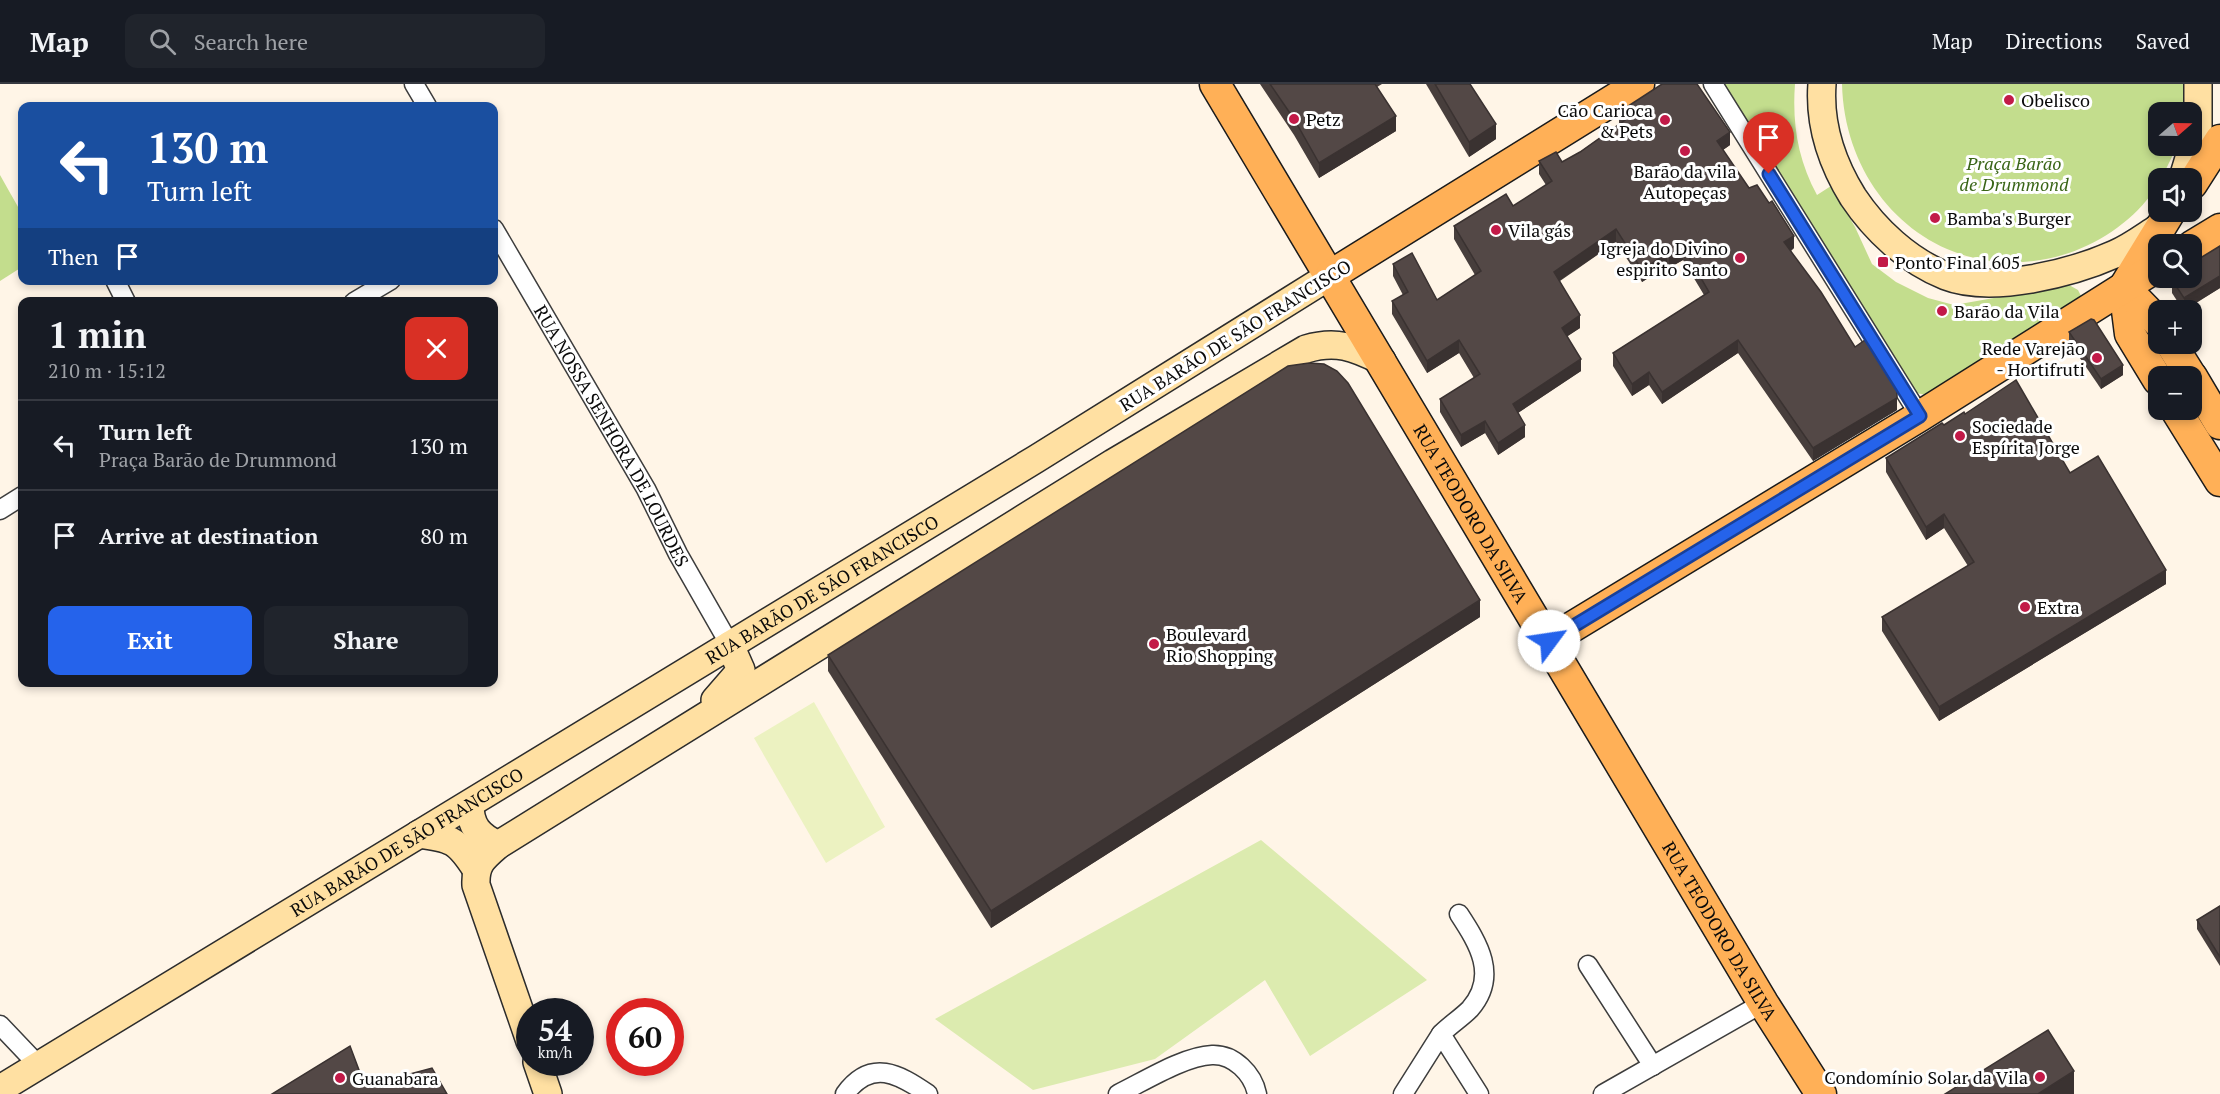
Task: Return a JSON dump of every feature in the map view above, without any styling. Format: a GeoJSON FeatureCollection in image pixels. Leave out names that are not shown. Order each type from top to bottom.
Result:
{"type":"FeatureCollection","features":[{"type":"Feature","properties":{"kind":"main road","name":"RUA TEODORO DA SILVA"},"geometry":{"type":"LineString","coordinates":[[1215,84],[1331,275],[1763,1003],[1821,1094]]}},
{"type":"Feature","properties":{"kind":"main road","name":"RUA BARÃO DE SÃO FRANCISCO"},"geometry":{"type":"LineString","coordinates":[[1331,275],[1639,84]]}},
{"type":"Feature","properties":{"kind":"main road"},"geometry":{"type":"LineString","coordinates":[[2202,168],[2220,140]]}},
{"type":"Feature","properties":{"kind":"main road"},"geometry":{"type":"LineString","coordinates":[[2149,366],[2130,334],[2124,287],[2163,222]]}},
{"type":"Feature","properties":{"kind":"main road"},"geometry":{"type":"LineString","coordinates":[[2202,240],[2220,229]]}},
{"type":"Feature","properties":{"kind":"main road"},"geometry":{"type":"LineString","coordinates":[[1549,641],[1920,416],[2148,272]]}},
{"type":"Feature","properties":{"kind":"main road"},"geometry":{"type":"LineString","coordinates":[[2124,287],[2148,311]]}},
{"type":"Feature","properties":{"kind":"main road"},"geometry":{"type":"LineString","coordinates":[[2202,395],[2220,424]]}},
{"type":"Feature","properties":{"kind":"main road"},"geometry":{"type":"LineString","coordinates":[[2182,420],[2220,481]]}},
{"type":"Feature","properties":{"kind":"street"},"geometry":{"type":"LineString","coordinates":[[414,84],[425,102]]}},
{"type":"Feature","properties":{"kind":"street"},"geometry":{"type":"LineString","coordinates":[[1713,84],[1920,416]]}},
{"type":"Feature","properties":{"kind":"street"},"geometry":{"type":"LineString","coordinates":[[1822,84],[1823,122],[1838,167],[1862,210],[1896,246],[1917,261],[1946,276],[1973,282],[2006,282],[2052,274],[2117,254],[2161,222]]}},
{"type":"Feature","properties":{"kind":"street"},"geometry":{"type":"LineString","coordinates":[[2186,168],[2198,129],[2198,84]]}},
{"type":"Feature","properties":{"kind":"street","name":"RUA NOSSA SENHORA DE LOURDES"},"geometry":{"type":"LineString","coordinates":[[498,236],[646,489],[678,554],[730,645]]}},
{"type":"Feature","properties":{"kind":"street"},"geometry":{"type":"LineString","coordinates":[[2052,274],[2100,276],[2124,287]]}},
{"type":"Feature","properties":{"kind":"street","name":"RUA BARÃO DE SÃO FRANCISCO"},"geometry":{"type":"LineString","coordinates":[[0,1089],[1080,432],[1331,275]]}},
{"type":"Feature","properties":{"kind":"street"},"geometry":{"type":"LineString","coordinates":[[362,297],[383,285]]}},
{"type":"Feature","properties":{"kind":"street"},"geometry":{"type":"LineString","coordinates":[[516,1001],[476,885],[476,869],[483,858],[498,845],[1113,463],[1305,349],[1324,344],[1342,345],[1382,361]]}},
{"type":"Feature","properties":{"kind":"street"},"geometry":{"type":"LineString","coordinates":[[0,510],[18,499]]}},
{"type":"Feature","properties":{"kind":"street"},"geometry":{"type":"LineString","coordinates":[[703,719],[714,700],[741,670],[741,664],[730,645]]}},
{"type":"Feature","properties":{"kind":"street"},"geometry":{"type":"LineString","coordinates":[[470,805],[470,818],[475,830],[498,845]]}},
{"type":"Feature","properties":{"kind":"street"},"geometry":{"type":"LineString","coordinates":[[419,834],[454,841],[476,869]]}},
{"type":"Feature","properties":{"kind":"street"},"geometry":{"type":"LineString","coordinates":[[1403,1094],[1441,1034],[1472,1007],[1483,984],[1484,964],[1480,946],[1459,914]]}},
{"type":"Feature","properties":{"kind":"street"},"geometry":{"type":"LineString","coordinates":[[1588,965],[1653,1065]]}},
{"type":"Feature","properties":{"kind":"street"},"geometry":{"type":"LineString","coordinates":[[1604,1094],[1763,1003]]}},
{"type":"Feature","properties":{"kind":"street"},"geometry":{"type":"LineString","coordinates":[[0,1024],[39,1066]]}},
{"type":"Feature","properties":{"kind":"street"},"geometry":{"type":"LineString","coordinates":[[1441,1034],[1479,1094]]}},
{"type":"Feature","properties":{"kind":"street"},"geometry":{"type":"LineString","coordinates":[[1118,1094],[1186,1062],[1212,1055],[1227,1058],[1244,1068],[1257,1094]]}},
{"type":"Feature","properties":{"kind":"street"},"geometry":{"type":"LineString","coordinates":[[845,1094],[854,1082],[874,1072],[902,1076],[928,1094]]}},
{"type":"Feature","properties":{"kind":"street"},"geometry":{"type":"LineString","coordinates":[[542,1076],[548,1094]]}},
{"type":"Feature","properties":{"kind":"green space"},"geometry":{"type":"Polygon","coordinates":[[[1719,84],[1795,84],[1794,113],[1798,141],[1810,182],[1817,195],[1831,186],[1855,227],[1872,264],[1896,282],[1928,298],[1954,305],[2069,285],[2078,290],[2082,298],[1927,395],[1916,393],[1719,84]]]}},
{"type":"Feature","properties":{"kind":"green space","name":"Praça Barão de Drummond"},"geometry":{"type":"Polygon","coordinates":[[[1842,84],[2185,84],[2184,102],[2148,102],[2148,156],[2172,156],[2167,168],[2148,168],[2147,200],[2117,228],[2094,242],[2069,253],[2025,262],[1984,260],[1946,248],[1912,228],[1884,200],[1862,167],[1848,127],[1842,84]]]}},
{"type":"Feature","properties":{"kind":"green space"},"geometry":{"type":"Polygon","coordinates":[[[0,175],[18,207],[18,270],[0,281],[0,175]]]}},
{"type":"Feature","properties":{"kind":"green space"},"geometry":{"type":"Polygon","coordinates":[[[814,702],[885,827],[826,863],[754,738],[814,702]]]}},
{"type":"Feature","properties":{"kind":"green space"},"geometry":{"type":"Polygon","coordinates":[[[1261,840],[1427,980],[1310,1056],[1265,980],[1155,1059],[1033,1090],[935,1019],[1261,840]]]}},
{"type":"Feature","properties":{"kind":"building"},"geometry":{"type":"Polygon","coordinates":[[[1270,84],[1375,84],[1396,116],[1319,163],[1294,119],[1270,84]]]}},
{"type":"Feature","properties":{"kind":"building"},"geometry":{"type":"Polygon","coordinates":[[[1435,84],[1470,84],[1496,124],[1469,142],[1435,84]]]}},
{"type":"Feature","properties":{"kind":"building"},"geometry":{"type":"Polygon","coordinates":[[[1662,84],[1697,84],[1730,132],[1717,141],[1749,188],[1757,185],[1769,203],[1772,201],[1794,236],[1784,242],[1821,292],[1855,347],[1865,340],[1897,389],[1897,398],[1813,448],[1738,340],[1662,392],[1649,372],[1632,384],[1613,353],[1709,292],[1683,247],[1669,256],[1667,253],[1642,270],[1616,229],[1554,272],[1580,315],[1562,328],[1581,359],[1513,404],[1525,425],[1498,443],[1485,421],[1461,435],[1440,399],[1480,374],[1459,340],[1427,361],[1392,301],[1408,292],[1393,264],[1412,253],[1437,300],[1481,271],[1454,226],[1506,194],[1513,206],[1552,181],[1539,161],[1556,152],[1562,162],[1580,152],[1625,120],[1619,112],[1662,84]]]}},
{"type":"Feature","properties":{"kind":"building"},"geometry":{"type":"Polygon","coordinates":[[[2220,246],[2220,276],[2202,287],[2202,257],[2220,246]]]}},
{"type":"Feature","properties":{"kind":"building"},"geometry":{"type":"Polygon","coordinates":[[[2177,288],[2200,288],[2184,298],[2177,288]]]}},
{"type":"Feature","properties":{"kind":"building"},"geometry":{"type":"Polygon","coordinates":[[[2091,319],[2094,320],[2123,365],[2101,379],[2069,332],[2091,319]]]}},
{"type":"Feature","properties":{"kind":"building","name":"Boulevard Rio Shopping"},"geometry":{"type":"Polygon","coordinates":[[[1309,363],[1324,364],[1337,371],[1348,383],[1480,600],[991,911],[828,655],[1288,366],[1309,363]]]}},
{"type":"Feature","properties":{"kind":"building"},"geometry":{"type":"Polygon","coordinates":[[[2016,380],[2070,473],[2098,456],[2166,570],[1939,707],[1882,617],[1974,562],[1944,514],[1926,527],[1886,458],[1942,423],[1944,425],[1964,412],[1965,414],[2016,380]]]}},
{"type":"Feature","properties":{"kind":"building"},"geometry":{"type":"Polygon","coordinates":[[[2220,906],[2220,957],[2197,920],[2220,906]]]}},
{"type":"Feature","properties":{"kind":"building"},"geometry":{"type":"Polygon","coordinates":[[[2048,1030],[2074,1071],[2038,1094],[1945,1094],[2048,1030]]]}},
{"type":"Feature","properties":{"kind":"building"},"geometry":{"type":"Polygon","coordinates":[[[350,1046],[365,1086],[432,1068],[447,1094],[272,1094],[350,1046]]]}},
{"type":"Feature","properties":{"kind":"place","name":"Obelisco"},"geometry":{"type":"Point","coordinates":[2009,100]}},
{"type":"Feature","properties":{"kind":"place","name":"Petz"},"geometry":{"type":"Point","coordinates":[1294,119]}},
{"type":"Feature","properties":{"kind":"place","name":"Cão Carioca & Pets"},"geometry":{"type":"Point","coordinates":[1665,120]}},
{"type":"Feature","properties":{"kind":"place","name":"Barão da vila Autopeças"},"geometry":{"type":"Point","coordinates":[1685,151]}},
{"type":"Feature","properties":{"kind":"place","name":"Bamba's Burger"},"geometry":{"type":"Point","coordinates":[1935,218]}},
{"type":"Feature","properties":{"kind":"place","name":"Vila gás"},"geometry":{"type":"Point","coordinates":[1496,230]}},
{"type":"Feature","properties":{"kind":"place","name":"Igreja do Divino espirito Santo"},"geometry":{"type":"Point","coordinates":[1740,258]}},
{"type":"Feature","properties":{"kind":"place","name":"Ponto Final 605"},"geometry":{"type":"Point","coordinates":[1883,262]}},
{"type":"Feature","properties":{"kind":"place","name":"Barão da Vila"},"geometry":{"type":"Point","coordinates":[1942,311]}},
{"type":"Feature","properties":{"kind":"place","name":"Rede Varejão - Hortifruti"},"geometry":{"type":"Point","coordinates":[2097,358]}},
{"type":"Feature","properties":{"kind":"place","name":"Sociedade Espírita Jorge"},"geometry":{"type":"Point","coordinates":[1960,436]}},
{"type":"Feature","properties":{"kind":"place","name":"Extra"},"geometry":{"type":"Point","coordinates":[2025,607]}},
{"type":"Feature","properties":{"kind":"place","name":"Boulevard Rio Shopping"},"geometry":{"type":"Point","coordinates":[1154,644]}},
{"type":"Feature","properties":{"kind":"place","name":"Condomínio Solar da Vila"},"geometry":{"type":"Point","coordinates":[2040,1077]}},
{"type":"Feature","properties":{"kind":"place","name":"Guanabara"},"geometry":{"type":"Point","coordinates":[340,1078]}},
{"type":"Feature","properties":{"kind":"route"},"geometry":{"type":"LineString","coordinates":[[1549,641],[1920,416],[1769,174]]}}]}
